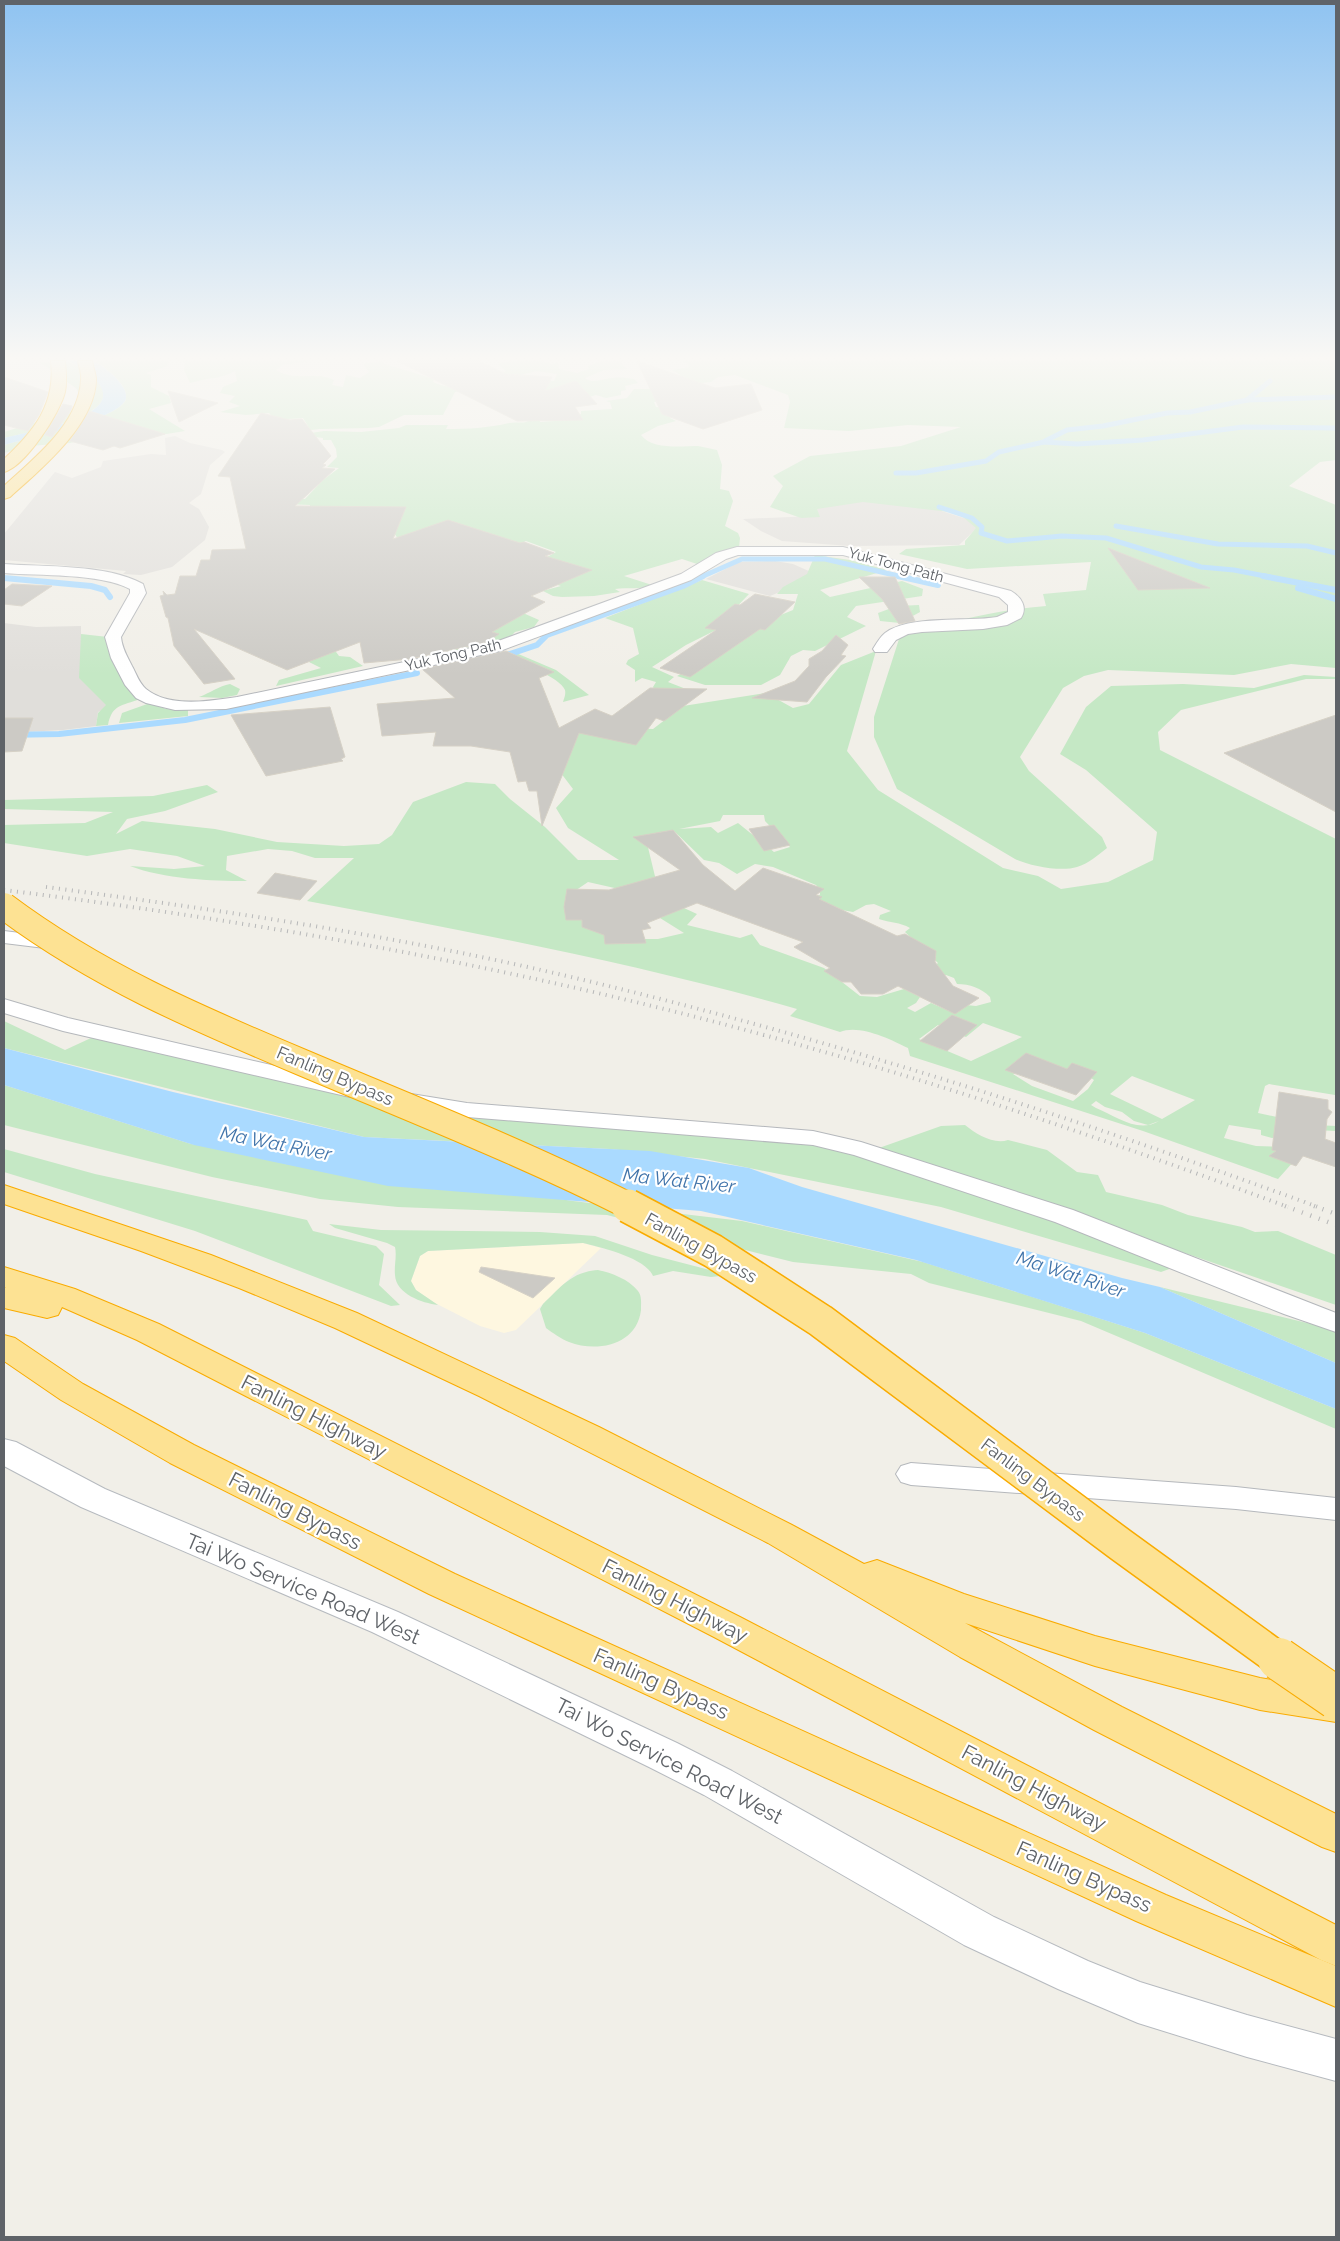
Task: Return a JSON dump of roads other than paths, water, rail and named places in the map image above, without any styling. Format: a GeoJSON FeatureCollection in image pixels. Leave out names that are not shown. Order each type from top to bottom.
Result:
{"type":"FeatureCollection","features":[{"type":"Feature","properties":{"kind":"highway"},"geometry":{"type":"LineString","coordinates":[[4,494],[34,466]]}},
{"type":"Feature","properties":{"kind":"highway","name":"Fanling Bypass"},"geometry":{"type":"LineString","coordinates":[[4,906],[71,952],[131,986],[232,1033],[462,1130],[586,1186],[713,1251],[815,1316],[1160,1576],[1259,1646],[1333,1703]]}},
{"type":"Feature","properties":{"kind":"highway"},"geometry":{"type":"LineString","coordinates":[[4,1194],[129,1234],[391,1340],[783,1536],[983,1651],[1195,1764],[1336,1834]]}},
{"type":"Feature","properties":{"kind":"highway","name":"Fanling Highway"},"geometry":{"type":"LineString","coordinates":[[4,1277],[64,1296],[148,1332],[727,1627],[1336,1946]]}},
{"type":"Feature","properties":{"kind":"highway"},"geometry":{"type":"LineString","coordinates":[[4,1298],[148,1332]]}},
{"type":"Feature","properties":{"kind":"highway","name":"Fanling Bypass"},"geometry":{"type":"LineString","coordinates":[[4,1346],[72,1392],[182,1454],[442,1584],[1152,1908],[1336,1987]]}},
{"type":"Feature","properties":{"kind":"highway"},"geometry":{"type":"LineString","coordinates":[[783,1536],[953,1605],[1096,1651],[1260,1694],[1333,1703]]}},
{"type":"Feature","properties":{"kind":"main road","name":"Tai Wo Service Road West"},"geometry":{"type":"LineString","coordinates":[[4,1451],[93,1498],[385,1622],[654,1750],[718,1783],[979,1930],[1073,1976],[1138,2002],[1247,2036],[1336,2060]]}},
{"type":"Feature","properties":{"kind":"street","name":"Yuk Tong Path"},"geometry":{"type":"LineString","coordinates":[[4,569],[112,578],[134,583],[138,587],[138,593],[113,637],[113,644],[128,676],[141,694],[154,700],[189,706],[237,702],[494,648],[686,577],[721,556],[737,551],[843,550],[1005,594],[1012,598],[1016,605],[1015,615],[1010,619],[990,623],[909,629],[887,638],[881,650]]}},
{"type":"Feature","properties":{"kind":"street"},"geometry":{"type":"LineString","coordinates":[[4,937],[55,942],[93,954]]}},
{"type":"Feature","properties":{"kind":"street"},"geometry":{"type":"LineString","coordinates":[[4,1006],[63,1024],[158,1045],[252,1070],[368,1094],[467,1110],[814,1138],[861,1149],[1064,1216],[1293,1308],[1336,1323]]}},
{"type":"Feature","properties":{"kind":"street"},"geometry":{"type":"LineString","coordinates":[[912,1474],[1236,1498],[1336,1509]]}},
{"type":"Feature","properties":{"kind":"water","name":"Ma Wat River"},"geometry":{"type":"Polygon","coordinates":[[[4,1048],[173,1092],[364,1137],[650,1151],[749,1168],[802,1187],[1122,1278],[1160,1287],[1336,1363],[1336,1409],[1145,1333],[916,1260],[701,1211],[388,1186],[194,1145],[4,1085],[4,1048]]]}},
{"type":"Feature","properties":{"kind":"waterway"},"geometry":{"type":"LineString","coordinates":[[896,473],[916,473],[959,466]]}},
{"type":"Feature","properties":{"kind":"waterway"},"geometry":{"type":"LineString","coordinates":[[939,507],[972,518],[982,527],[981,533],[1007,541],[1062,536],[1106,538],[1201,567],[1234,570],[1270,577]]}},
{"type":"Feature","properties":{"kind":"waterway"},"geometry":{"type":"LineString","coordinates":[[1116,526],[1218,544],[1307,546],[1336,553]]}},
{"type":"Feature","properties":{"kind":"waterway"},"geometry":{"type":"LineString","coordinates":[[701,577],[742,559],[825,559],[903,577]]}},
{"type":"Feature","properties":{"kind":"waterway"},"geometry":{"type":"LineString","coordinates":[[898,576],[938,585]]}},
{"type":"Feature","properties":{"kind":"waterway"},"geometry":{"type":"LineString","coordinates":[[1263,576],[1336,590]]}},
{"type":"Feature","properties":{"kind":"waterway"},"geometry":{"type":"LineString","coordinates":[[504,656],[537,645],[547,635],[683,586],[701,577]]}},
{"type":"Feature","properties":{"kind":"waterway"},"geometry":{"type":"LineString","coordinates":[[4,578],[91,586],[105,590],[110,597]]}},
{"type":"Feature","properties":{"kind":"waterway"},"geometry":{"type":"LineString","coordinates":[[1298,588],[1336,599]]}},
{"type":"Feature","properties":{"kind":"waterway"},"geometry":{"type":"LineString","coordinates":[[4,735],[59,734],[185,720],[417,673]]}},
{"type":"Feature","properties":{"kind":"railway"},"geometry":{"type":"LineString","coordinates":[[46,887],[233,913],[357,933],[541,970],[640,994],[836,1047],[933,1076],[1126,1139],[1318,1207]]}},
{"type":"Feature","properties":{"kind":"railway"},"geometry":{"type":"LineString","coordinates":[[4,890],[107,903],[311,935],[514,974],[614,997],[814,1049],[993,1103],[1112,1143],[1288,1207]]}},
{"type":"Feature","properties":{"kind":"railway"},"geometry":{"type":"LineString","coordinates":[[1285,1206],[1336,1225]]}},
{"type":"Feature","properties":{"kind":"railway"},"geometry":{"type":"LineString","coordinates":[[1314,1206],[1336,1214]]}}]}
